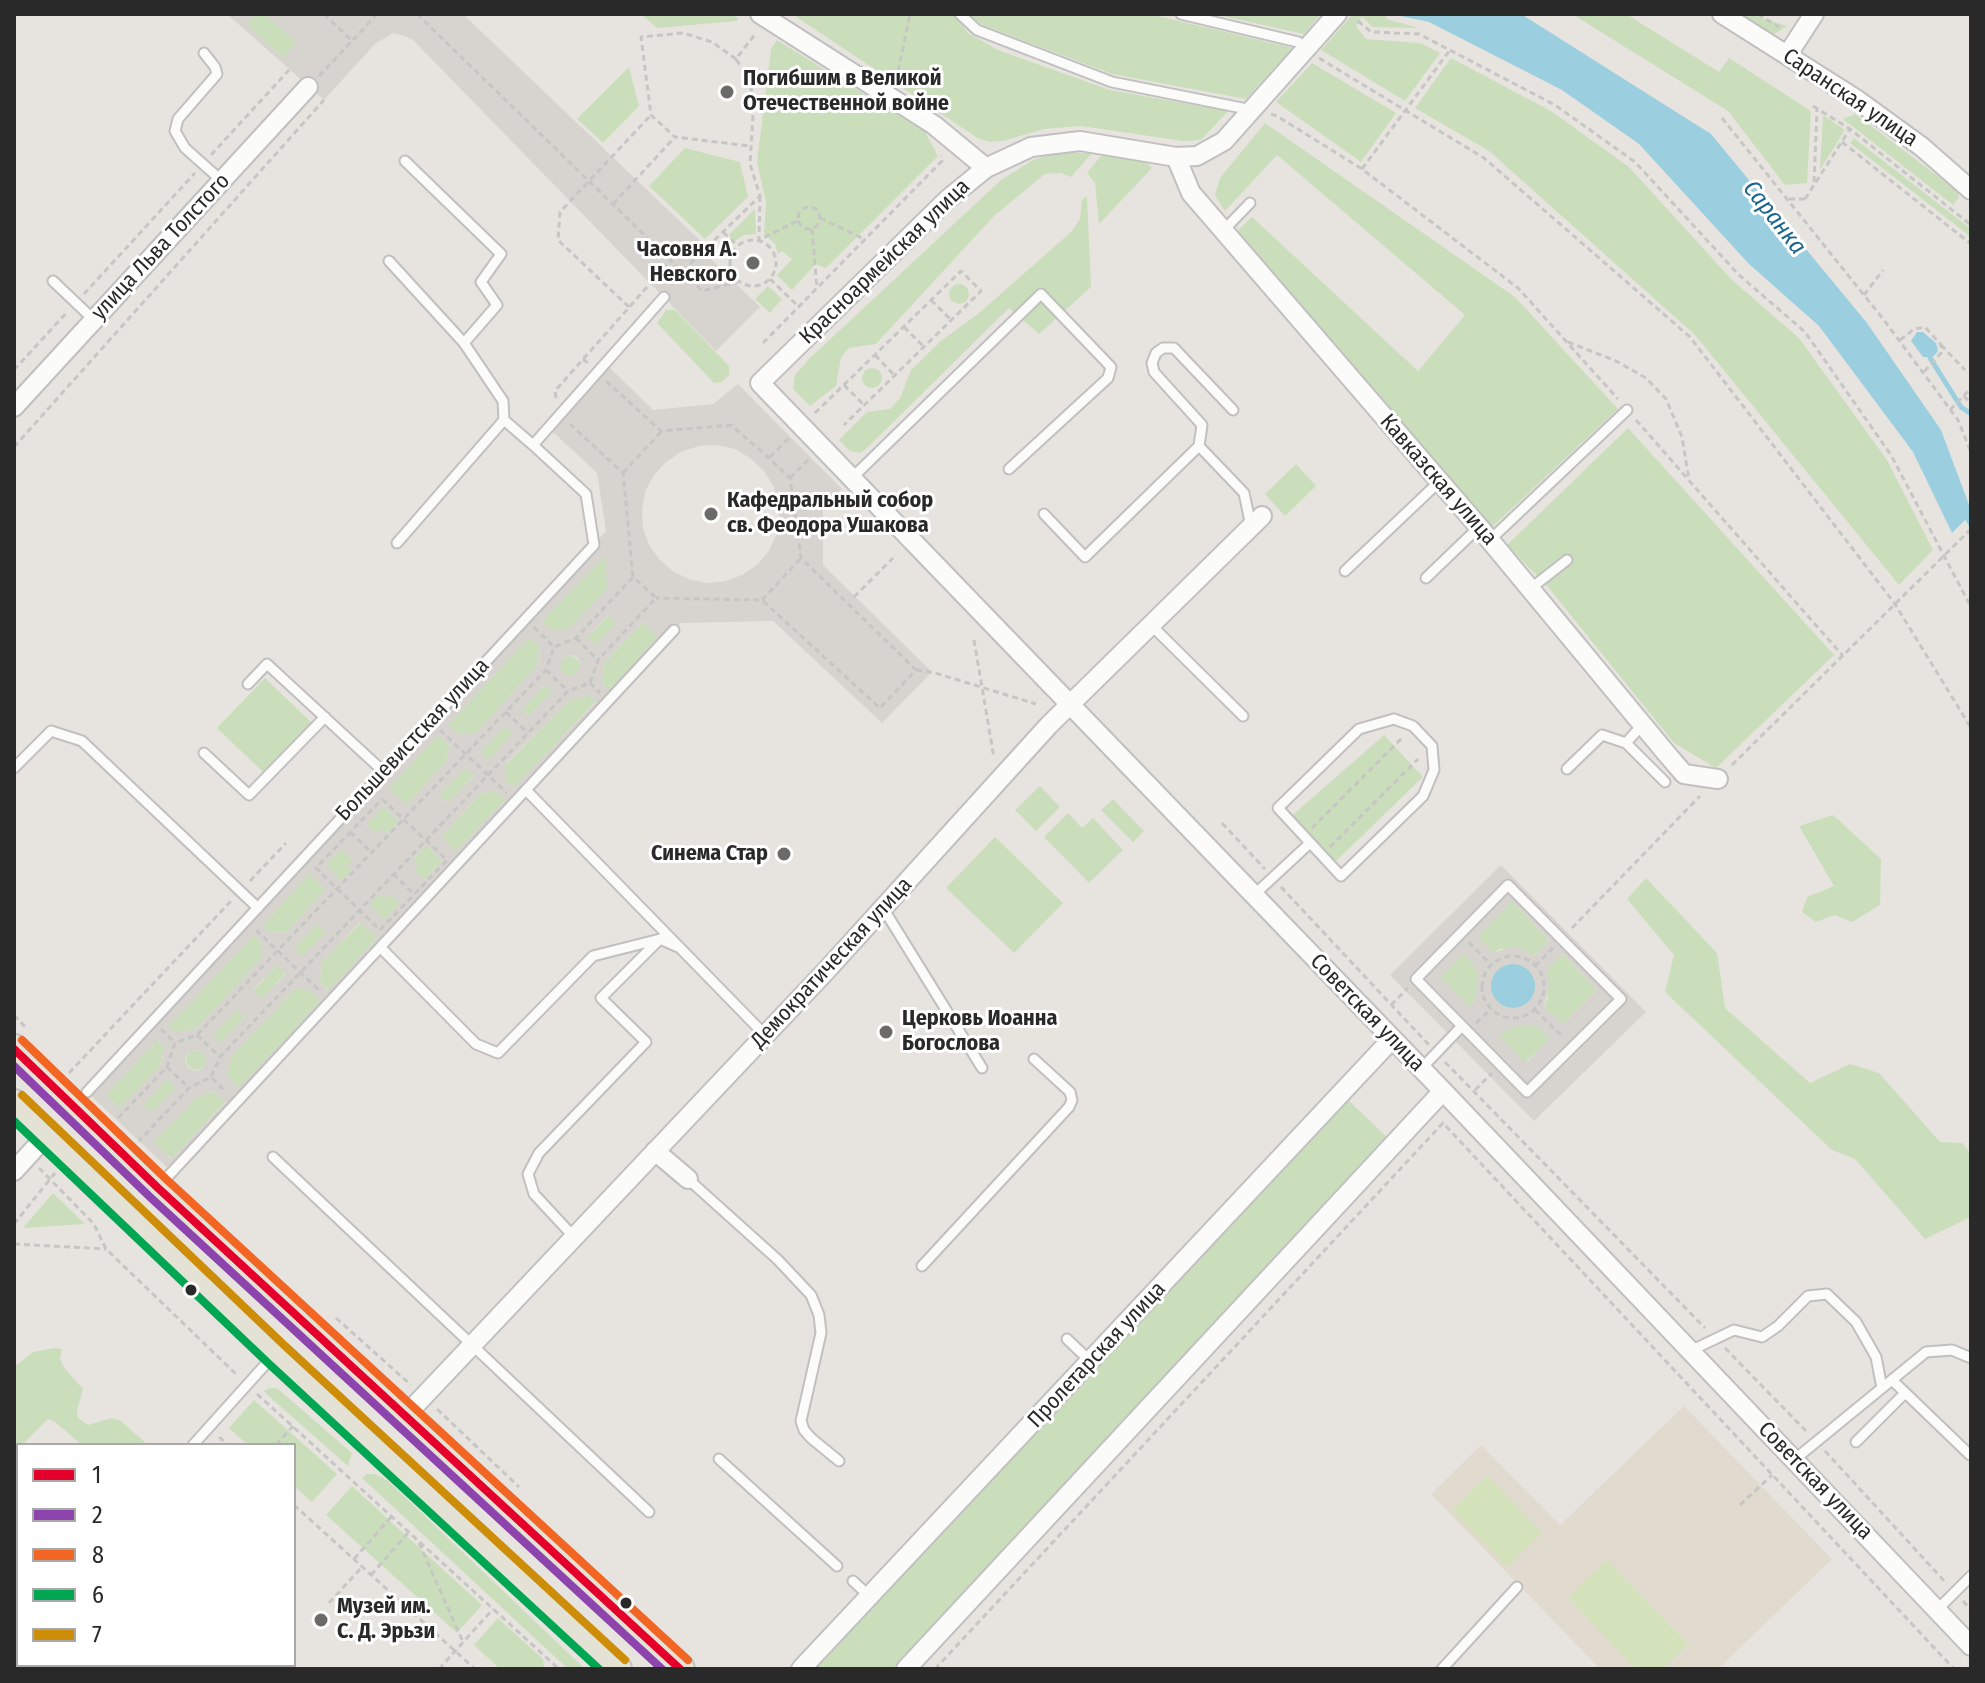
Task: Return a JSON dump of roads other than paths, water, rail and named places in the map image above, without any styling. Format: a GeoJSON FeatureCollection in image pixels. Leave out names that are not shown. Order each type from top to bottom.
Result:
{"type":"FeatureCollection","features":[{"type":"Feature","properties":{"kind":"main road"},"geometry":{"type":"LineString","coordinates":[[14,1049],[71,1096],[98,1132],[680,1669]]}},
{"type":"Feature","properties":{"kind":"main road","name":"Большевистская улица"},"geometry":{"type":"LineString","coordinates":[[37,1146],[71,1096]]}},
{"type":"Feature","properties":{"kind":"main road"},"geometry":{"type":"LineString","coordinates":[[14,1104],[37,1146],[276,1354],[617,1669]]}},
{"type":"Feature","properties":{"kind":"street","name":"Красноармейская улица"},"geometry":{"type":"LineString","coordinates":[[760,383],[948,199],[986,168],[1009,156],[1053,143],[1080,141],[1110,144],[1176,157],[1197,156],[1212,150],[1224,141],[1337,14]]}},
{"type":"Feature","properties":{"kind":"street","name":"Саранская улица"},"geometry":{"type":"LineString","coordinates":[[1722,14],[1856,99],[1911,139],[1971,190]]}},
{"type":"Feature","properties":{"kind":"street"},"geometry":{"type":"LineString","coordinates":[[1788,54],[1814,14]]}},
{"type":"Feature","properties":{"kind":"street"},"geometry":{"type":"LineString","coordinates":[[763,16],[934,125],[986,168]]}},
{"type":"Feature","properties":{"kind":"street","name":"улица Льва Толстого"},"geometry":{"type":"LineString","coordinates":[[14,407],[308,87]]}},
{"type":"Feature","properties":{"kind":"street","name":"Кавказская улица"},"geometry":{"type":"LineString","coordinates":[[1176,157],[1191,193],[1440,481],[1684,774],[1713,783]]}},
{"type":"Feature","properties":{"kind":"street","name":"Советская улица"},"geometry":{"type":"LineString","coordinates":[[760,383],[1443,1091],[1971,1646]]}},
{"type":"Feature","properties":{"kind":"street","name":"Демократическая улица"},"geometry":{"type":"LineString","coordinates":[[406,1415],[765,1035],[1070,703],[1257,521]]}},
{"type":"Feature","properties":{"kind":"street","name":"Пролетарская улица"},"geometry":{"type":"LineString","coordinates":[[801,1669],[1391,1040]]}},
{"type":"Feature","properties":{"kind":"street"},"geometry":{"type":"LineString","coordinates":[[906,1669],[1443,1091]]}},
{"type":"Feature","properties":{"kind":"street","name":"Большевистская улица"},"geometry":{"type":"LineString","coordinates":[[14,1171],[37,1146]]}},
{"type":"Feature","properties":{"kind":"street"},"geometry":{"type":"LineString","coordinates":[[655,1151],[688,1179]]}},
{"type":"Feature","properties":{"kind":"lane"},"geometry":{"type":"LineString","coordinates":[[960,14],[977,30],[1112,82],[1252,110]]}},
{"type":"Feature","properties":{"kind":"lane"},"geometry":{"type":"LineString","coordinates":[[1181,14],[1298,42],[1307,48]]}},
{"type":"Feature","properties":{"kind":"lane"},"geometry":{"type":"LineString","coordinates":[[204,53],[217,74],[175,126],[179,141],[222,181]]}},
{"type":"Feature","properties":{"kind":"lane"},"geometry":{"type":"LineString","coordinates":[[405,161],[501,254],[481,282],[497,305],[464,343]]}},
{"type":"Feature","properties":{"kind":"lane"},"geometry":{"type":"LineString","coordinates":[[1224,230],[1250,203]]}},
{"type":"Feature","properties":{"kind":"lane"},"geometry":{"type":"LineString","coordinates":[[389,261],[464,343],[503,401],[504,420],[397,543]]}},
{"type":"Feature","properties":{"kind":"lane"},"geometry":{"type":"LineString","coordinates":[[53,281],[94,320]]}},
{"type":"Feature","properties":{"kind":"lane"},"geometry":{"type":"LineString","coordinates":[[852,478],[1041,294],[1111,367],[1108,378],[1009,469]]}},
{"type":"Feature","properties":{"kind":"lane"},"geometry":{"type":"LineString","coordinates":[[504,420],[533,445],[664,297]]}},
{"type":"Feature","properties":{"kind":"lane"},"geometry":{"type":"LineString","coordinates":[[1044,514],[1085,557],[1199,446],[1202,425],[1154,372],[1152,363],[1156,353],[1163,348],[1174,348],[1233,410]]}},
{"type":"Feature","properties":{"kind":"lane"},"geometry":{"type":"LineString","coordinates":[[1426,578],[1484,534],[1627,410]]}},
{"type":"Feature","properties":{"kind":"lane","name":"Большевистская улица"},"geometry":{"type":"LineString","coordinates":[[71,1096],[153,1021],[594,545],[586,494],[533,445]]}},
{"type":"Feature","properties":{"kind":"lane"},"geometry":{"type":"LineString","coordinates":[[1199,446],[1244,493],[1257,521]]}},
{"type":"Feature","properties":{"kind":"lane"},"geometry":{"type":"LineString","coordinates":[[1345,571],[1440,481]]}},
{"type":"Feature","properties":{"kind":"lane"},"geometry":{"type":"LineString","coordinates":[[1530,589],[1567,560]]}},
{"type":"Feature","properties":{"kind":"lane"},"geometry":{"type":"LineString","coordinates":[[1151,625],[1243,716]]}},
{"type":"Feature","properties":{"kind":"lane"},"geometry":{"type":"LineString","coordinates":[[158,1188],[674,630]]}},
{"type":"Feature","properties":{"kind":"lane"},"geometry":{"type":"LineString","coordinates":[[248,684],[267,664],[384,772]]}},
{"type":"Feature","properties":{"kind":"lane"},"geometry":{"type":"LineString","coordinates":[[204,753],[249,795],[325,717]]}},
{"type":"Feature","properties":{"kind":"lane"},"geometry":{"type":"LineString","coordinates":[[1394,719],[1413,726],[1432,746],[1434,770],[1423,796],[1341,876],[1307,840],[1278,808],[1359,729],[1394,719]]}},
{"type":"Feature","properties":{"kind":"lane"},"geometry":{"type":"LineString","coordinates":[[1626,743],[1642,725]]}},
{"type":"Feature","properties":{"kind":"lane"},"geometry":{"type":"LineString","coordinates":[[14,768],[51,731],[82,741],[258,908]]}},
{"type":"Feature","properties":{"kind":"lane"},"geometry":{"type":"LineString","coordinates":[[1567,769],[1602,735],[1626,743],[1665,782]]}},
{"type":"Feature","properties":{"kind":"lane"},"geometry":{"type":"LineString","coordinates":[[526,790],[765,1035]]}},
{"type":"Feature","properties":{"kind":"lane"},"geometry":{"type":"LineString","coordinates":[[1254,895],[1307,840]]}},
{"type":"Feature","properties":{"kind":"lane"},"geometry":{"type":"LineString","coordinates":[[1508,885],[1621,999],[1527,1092],[1465,1029],[1416,979],[1508,885]]}},
{"type":"Feature","properties":{"kind":"lane"},"geometry":{"type":"LineString","coordinates":[[883,908],[982,1068]]}},
{"type":"Feature","properties":{"kind":"lane"},"geometry":{"type":"LineString","coordinates":[[381,948],[476,1044],[498,1053],[593,956],[660,939],[680,948]]}},
{"type":"Feature","properties":{"kind":"lane"},"geometry":{"type":"LineString","coordinates":[[573,1236],[534,1194],[528,1174],[539,1153],[646,1042],[601,998],[660,939]]}},
{"type":"Feature","properties":{"kind":"lane"},"geometry":{"type":"LineString","coordinates":[[1421,1069],[1465,1029]]}},
{"type":"Feature","properties":{"kind":"lane"},"geometry":{"type":"LineString","coordinates":[[922,1266],[1069,1107],[1072,1100],[1070,1092],[1034,1059]]}},
{"type":"Feature","properties":{"kind":"lane"},"geometry":{"type":"LineString","coordinates":[[273,1157],[649,1512]]}},
{"type":"Feature","properties":{"kind":"lane"},"geometry":{"type":"LineString","coordinates":[[688,1179],[778,1260],[811,1295],[819,1315],[821,1333],[801,1421],[811,1438],[839,1461]]}},
{"type":"Feature","properties":{"kind":"lane"},"geometry":{"type":"LineString","coordinates":[[1690,1351],[1734,1330],[1762,1337],[1778,1326],[1808,1296],[1827,1294],[1856,1322],[1876,1357],[1882,1388]]}},
{"type":"Feature","properties":{"kind":"lane"},"geometry":{"type":"LineString","coordinates":[[1067,1339],[1090,1361]]}},
{"type":"Feature","properties":{"kind":"lane"},"geometry":{"type":"LineString","coordinates":[[1794,1460],[1926,1352],[1952,1350],[1971,1358]]}},
{"type":"Feature","properties":{"kind":"lane"},"geometry":{"type":"LineString","coordinates":[[195,1443],[276,1354]]}},
{"type":"Feature","properties":{"kind":"lane"},"geometry":{"type":"LineString","coordinates":[[1892,1380],[1970,1455]]}},
{"type":"Feature","properties":{"kind":"lane"},"geometry":{"type":"LineString","coordinates":[[1856,1442],[1905,1393]]}},
{"type":"Feature","properties":{"kind":"lane"},"geometry":{"type":"LineString","coordinates":[[719,1459],[837,1566]]}},
{"type":"Feature","properties":{"kind":"lane"},"geometry":{"type":"LineString","coordinates":[[1937,1610],[1971,1576]]}},
{"type":"Feature","properties":{"kind":"lane"},"geometry":{"type":"LineString","coordinates":[[853,1581],[869,1596]]}},
{"type":"Feature","properties":{"kind":"lane"},"geometry":{"type":"LineString","coordinates":[[1442,1669],[1517,1587]]}},
{"type":"Feature","properties":{"kind":"water"},"geometry":{"type":"Polygon","coordinates":[[[1521,14],[1711,134],[1867,323],[1941,430],[1971,510],[1971,514],[1952,533],[1913,452],[1819,326],[1749,264],[1639,144],[1562,90],[1429,22],[1396,15],[1521,14]]]}},
{"type":"Feature","properties":{"kind":"water"},"geometry":{"type":"Polygon","coordinates":[[[1917,332],[1923,332],[1936,343],[1938,351],[1933,357],[1923,357],[1911,341],[1917,332]]]}},
{"type":"Feature","properties":{"kind":"water"},"geometry":{"type":"Polygon","coordinates":[[[1513,964],[1528,971],[1535,986],[1528,1001],[1513,1008],[1498,1001],[1491,986],[1498,971],[1513,964]]]}},
{"type":"Feature","properties":{"kind":"waterway"},"geometry":{"type":"LineString","coordinates":[[1930,358],[1961,407],[1971,414]]}},
{"type":"Feature","properties":{"kind":"waterway","name":"Саранка"},"geometry":{"type":"LineString","coordinates":[[1964,512],[1971,525]]}},
{"type":"Feature","properties":{"kind":"place","name":"Погибшим в Великой Отечественной войне"},"geometry":{"type":"Point","coordinates":[727,92]}},
{"type":"Feature","properties":{"kind":"place","name":"Часовня А. Невского"},"geometry":{"type":"Point","coordinates":[753,263]}},
{"type":"Feature","properties":{"kind":"place","name":"Кафедральный собор св. Феодора Ушакова"},"geometry":{"type":"Point","coordinates":[711,514]}},
{"type":"Feature","properties":{"kind":"place","name":"Синема Стар"},"geometry":{"type":"Point","coordinates":[784,854]}},
{"type":"Feature","properties":{"kind":"place","name":"Церковь Иоанна Богослова"},"geometry":{"type":"Point","coordinates":[886,1032]}},
{"type":"Feature","properties":{"kind":"place","name":"Музей им. С. Д. Эрьзи"},"geometry":{"type":"Point","coordinates":[321,1620]}}]}
